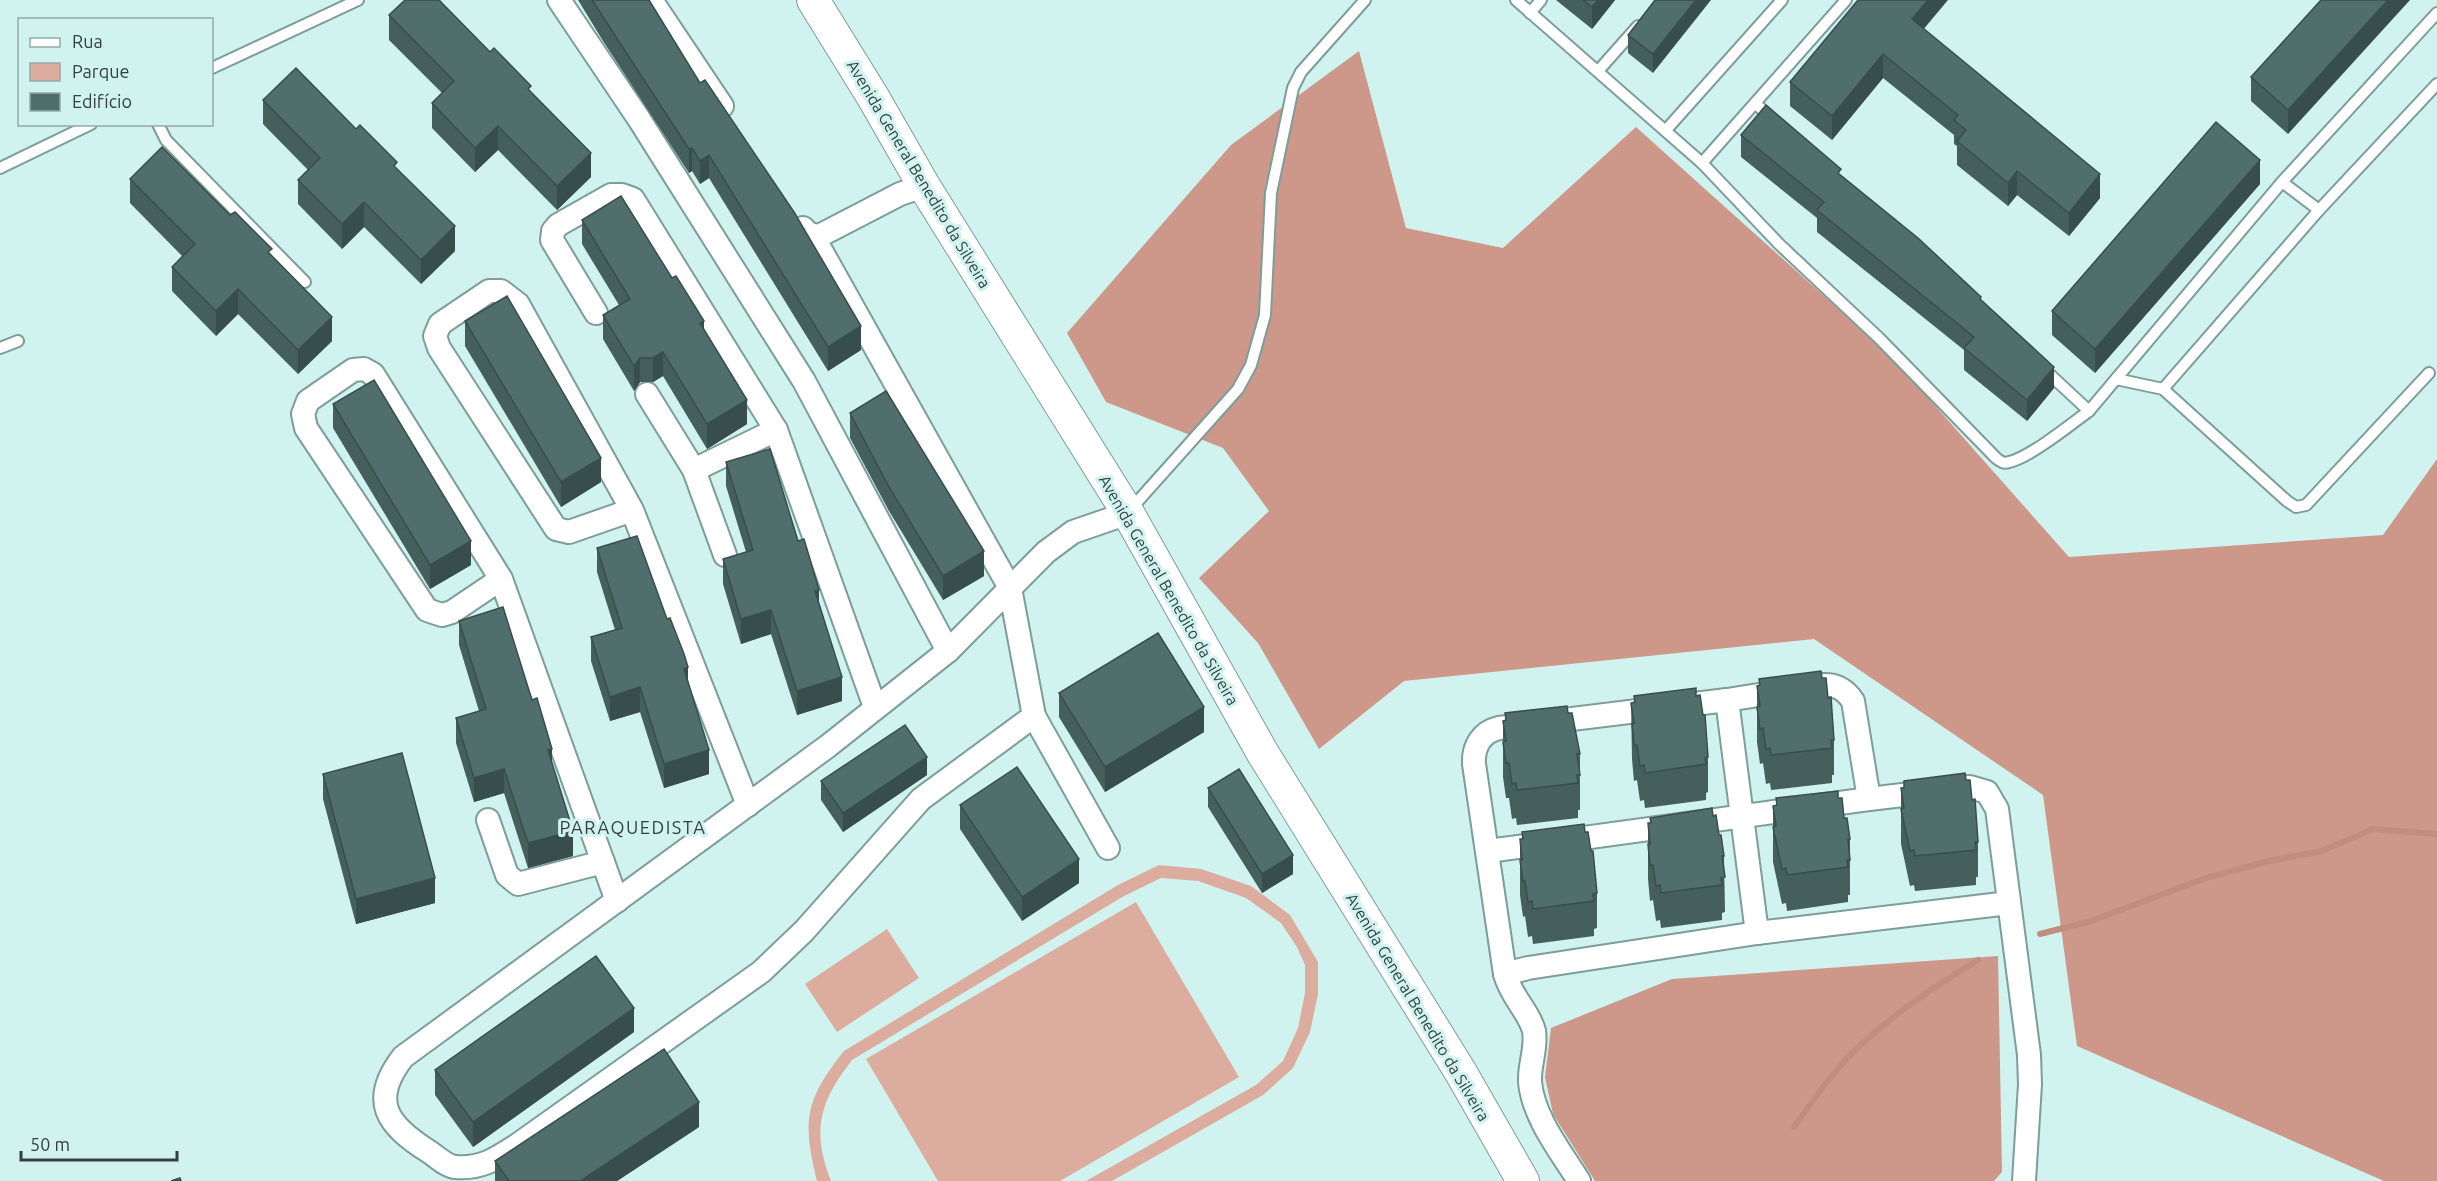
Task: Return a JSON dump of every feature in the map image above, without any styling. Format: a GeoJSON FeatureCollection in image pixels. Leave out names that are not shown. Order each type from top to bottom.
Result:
{"type":"FeatureCollection","features":[{"type":"Feature","properties":{"kind":"main road","name":"Avenida General Benedito da Silveira"},"geometry":{"type":"LineString","coordinates":[[813,0],[873,97],[924,186],[1128,513],[1262,752],[1460,1071],[1523,1181]]}},
{"type":"Feature","properties":{"kind":"street"},"geometry":{"type":"LineString","coordinates":[[559,0],[639,119],[804,381],[948,651]]}},
{"type":"Feature","properties":{"kind":"street"},"geometry":{"type":"LineString","coordinates":[[651,0],[734,125]]}},
{"type":"Feature","properties":{"kind":"street"},"geometry":{"type":"LineString","coordinates":[[813,236],[819,236],[900,194],[924,186]]}},
{"type":"Feature","properties":{"kind":"street"},"geometry":{"type":"LineString","coordinates":[[596,313],[552,240],[553,231],[558,225],[611,195],[622,195],[633,199],[776,430],[875,707]]}},
{"type":"Feature","properties":{"kind":"street"},"geometry":{"type":"LineString","coordinates":[[793,212],[806,231],[813,236],[1010,588],[1034,716],[1108,848]]}},
{"type":"Feature","properties":{"kind":"street"},"geometry":{"type":"LineString","coordinates":[[632,510],[569,532],[556,529],[439,348],[435,336],[440,324],[489,291],[501,291],[518,304],[632,510],[747,805]]}},
{"type":"Feature","properties":{"kind":"street"},"geometry":{"type":"LineString","coordinates":[[501,579],[452,612],[442,615],[427,610],[306,428],[303,414],[308,400],[353,370],[364,369],[373,374],[501,579],[617,901]]}},
{"type":"Feature","properties":{"kind":"street"},"geometry":{"type":"LineString","coordinates":[[647,394],[694,470],[725,555]]}},
{"type":"Feature","properties":{"kind":"street"},"geometry":{"type":"LineString","coordinates":[[694,470],[776,430]]}},
{"type":"Feature","properties":{"kind":"street"},"geometry":{"type":"LineString","coordinates":[[1034,716],[921,799],[804,931],[761,972],[516,1146],[485,1165],[453,1168],[406,1137],[389,1118],[385,1093],[391,1073],[403,1058],[828,746],[948,651],[1046,552],[1073,532],[1128,513]]}},
{"type":"Feature","properties":{"kind":"street"},"geometry":{"type":"LineString","coordinates":[[1579,1181],[1551,1135],[1534,1100],[1530,1075],[1533,1029],[1512,994],[1505,974],[1474,757],[1477,745],[1486,733],[1499,728],[1834,685],[1844,690],[1852,701],[1869,799]]}},
{"type":"Feature","properties":{"kind":"street"},"geometry":{"type":"LineString","coordinates":[[1727,700],[1757,933]]}},
{"type":"Feature","properties":{"kind":"street"},"geometry":{"type":"LineString","coordinates":[[1488,851],[1742,815],[1970,787],[1988,792],[1997,809],[2031,1069],[2024,1181]]}},
{"type":"Feature","properties":{"kind":"street"},"geometry":{"type":"LineString","coordinates":[[488,820],[507,875],[518,884],[603,862]]}},
{"type":"Feature","properties":{"kind":"street"},"geometry":{"type":"LineString","coordinates":[[1505,974],[1528,968],[1757,933],[2009,903]]}},
{"type":"Feature","properties":{"kind":"lane"},"geometry":{"type":"LineString","coordinates":[[213,68],[358,0]]}},
{"type":"Feature","properties":{"kind":"lane"},"geometry":{"type":"LineString","coordinates":[[1128,513],[1238,389],[1251,364],[1265,315],[1272,193],[1293,88],[1301,72],[1365,0]]}},
{"type":"Feature","properties":{"kind":"lane"},"geometry":{"type":"LineString","coordinates":[[1516,0],[1701,163],[1779,244],[1879,338],[2003,463],[2010,462],[2047,442],[2089,411],[2282,182],[2437,13]]}},
{"type":"Feature","properties":{"kind":"lane"},"geometry":{"type":"LineString","coordinates":[[1530,13],[1541,0]]}},
{"type":"Feature","properties":{"kind":"lane"},"geometry":{"type":"LineString","coordinates":[[1666,130],[1782,0]]}},
{"type":"Feature","properties":{"kind":"lane"},"geometry":{"type":"LineString","coordinates":[[1701,163],[1756,104],[1846,0]]}},
{"type":"Feature","properties":{"kind":"lane"},"geometry":{"type":"LineString","coordinates":[[1598,71],[1645,18]]}},
{"type":"Feature","properties":{"kind":"lane"},"geometry":{"type":"LineString","coordinates":[[2163,389],[2319,210],[2437,84]]}},
{"type":"Feature","properties":{"kind":"lane"},"geometry":{"type":"LineString","coordinates":[[1756,104],[1782,127]]}},
{"type":"Feature","properties":{"kind":"lane"},"geometry":{"type":"LineString","coordinates":[[0,168],[87,126]]}},
{"type":"Feature","properties":{"kind":"lane"},"geometry":{"type":"LineString","coordinates":[[160,126],[166,140],[305,282]]}},
{"type":"Feature","properties":{"kind":"lane"},"geometry":{"type":"LineString","coordinates":[[2282,182],[2319,210]]}},
{"type":"Feature","properties":{"kind":"lane"},"geometry":{"type":"LineString","coordinates":[[0,348],[18,341]]}},
{"type":"Feature","properties":{"kind":"lane"},"geometry":{"type":"LineString","coordinates":[[2038,363],[2089,411]]}},
{"type":"Feature","properties":{"kind":"lane"},"geometry":{"type":"LineString","coordinates":[[2116,379],[2163,389],[2296,507],[2306,505],[2429,374]]}},
{"type":"Feature","properties":{"kind":"green space"},"geometry":{"type":"Polygon","coordinates":[[[1159,865],[1201,869],[1251,886],[1290,915],[1318,962],[1318,994],[1310,1032],[1293,1068],[1263,1095],[1112,1181],[1086,1181],[1256,1085],[1283,1061],[1298,1028],[1305,993],[1305,965],[1297,947],[1281,923],[1246,898],[1198,881],[1161,878],[1124,896],[852,1060],[832,1089],[822,1117],[821,1147],[831,1181],[817,1181],[809,1142],[810,1112],[821,1084],[844,1051],[1118,885],[1159,865]]]}},
{"type":"Feature","properties":{"kind":"green space"},"geometry":{"type":"Polygon","coordinates":[[[1136,902],[1239,1077],[1060,1181],[938,1181],[866,1059],[1136,902]]]}},
{"type":"Feature","properties":{"kind":"green space"},"geometry":{"type":"Polygon","coordinates":[[[887,929],[919,978],[837,1032],[805,984],[887,929]]]}},
{"type":"Feature","properties":{"kind":"shaded area"},"geometry":{"type":"Polygon","coordinates":[[[1359,51],[1406,228],[1503,248],[1636,127],[1892,357],[2069,557],[2383,535],[2437,459],[2437,1181],[2384,1181],[2077,1046],[2043,795],[1814,639],[1404,681],[1319,749],[1258,643],[1199,578],[1269,511],[1223,448],[1106,402],[1067,333],[1231,145],[1359,51]]]}},
{"type":"Feature","properties":{"kind":"shaded area"},"geometry":{"type":"Polygon","coordinates":[[[1998,956],[2002,1172],[1994,1181],[1595,1181],[1553,1114],[1545,1077],[1551,1028],[1672,979],[1998,956]]]}},
{"type":"Feature","properties":{"kind":"building"},"geometry":{"type":"Polygon","coordinates":[[[405,0],[439,0],[490,52],[494,48],[531,86],[528,89],[591,153],[557,186],[498,126],[475,148],[432,103],[454,81],[389,15],[405,0]]]}},
{"type":"Feature","properties":{"kind":"building"},"geometry":{"type":"Polygon","coordinates":[[[592,0],[649,0],[700,83],[705,80],[794,212],[861,326],[828,347],[709,155],[700,161],[692,148],[689,149],[592,0]]]}},
{"type":"Feature","properties":{"kind":"building"},"geometry":{"type":"Polygon","coordinates":[[[1583,0],[1598,0],[1592,7],[1583,0]]]}},
{"type":"Feature","properties":{"kind":"building"},"geometry":{"type":"Polygon","coordinates":[[[1655,0],[1696,0],[1653,54],[1628,35],[1655,0]]]}},
{"type":"Feature","properties":{"kind":"building"},"geometry":{"type":"Polygon","coordinates":[[[1858,0],[1928,0],[1912,19],[2100,174],[2069,213],[2017,171],[2008,183],[1957,141],[1966,130],[1954,120],[1958,115],[1883,54],[1832,116],[1790,82],[1858,0]]]}},
{"type":"Feature","properties":{"kind":"building"},"geometry":{"type":"Polygon","coordinates":[[[2321,0],[2388,0],[2288,110],[2251,77],[2321,0]]]}},
{"type":"Feature","properties":{"kind":"building"},"geometry":{"type":"Polygon","coordinates":[[[296,68],[356,129],[360,125],[397,162],[394,166],[455,226],[421,260],[364,202],[342,224],[298,180],[320,158],[263,100],[296,68]]]}},
{"type":"Feature","properties":{"kind":"building"},"geometry":{"type":"Polygon","coordinates":[[[1766,105],[1841,169],[1838,173],[1918,238],[2054,367],[2027,400],[1964,348],[1974,337],[1817,210],[1824,202],[1741,135],[1766,105]]]}},
{"type":"Feature","properties":{"kind":"building"},"geometry":{"type":"Polygon","coordinates":[[[2216,122],[2260,160],[2095,349],[2052,311],[2216,122]]]}},
{"type":"Feature","properties":{"kind":"building"},"geometry":{"type":"Polygon","coordinates":[[[162,147],[230,215],[235,212],[272,249],[268,252],[332,317],[298,350],[238,289],[216,311],[172,267],[195,244],[130,179],[162,147]]]}},
{"type":"Feature","properties":{"kind":"building"},"geometry":{"type":"Polygon","coordinates":[[[621,196],[672,278],[676,276],[704,321],[700,323],[747,400],[707,424],[663,352],[653,358],[640,358],[634,366],[603,315],[630,299],[582,220],[621,196]]]}},
{"type":"Feature","properties":{"kind":"building"},"geometry":{"type":"Polygon","coordinates":[[[507,296],[601,458],[561,482],[465,321],[507,296]]]}},
{"type":"Feature","properties":{"kind":"building"},"geometry":{"type":"Polygon","coordinates":[[[374,380],[471,541],[430,565],[333,404],[374,380]]]}},
{"type":"Feature","properties":{"kind":"building"},"geometry":{"type":"Polygon","coordinates":[[[886,391],[984,551],[943,576],[889,487],[850,413],[886,391]]]}},
{"type":"Feature","properties":{"kind":"building"},"geometry":{"type":"Polygon","coordinates":[[[770,449],[798,541],[804,539],[819,590],[815,591],[842,677],[797,691],[771,610],[741,619],[723,559],[753,550],[726,462],[770,449]]]}},
{"type":"Feature","properties":{"kind":"building"},"geometry":{"type":"Polygon","coordinates":[[[637,536],[667,619],[670,618],[684,654],[688,667],[684,669],[709,750],[664,764],[640,687],[610,697],[591,637],[622,628],[597,548],[637,536]]]}},
{"type":"Feature","properties":{"kind":"building"},"geometry":{"type":"Polygon","coordinates":[[[503,607],[532,700],[537,698],[552,749],[548,750],[573,831],[528,843],[504,769],[474,778],[456,718],[486,709],[459,621],[503,607]]]}},
{"type":"Feature","properties":{"kind":"building"},"geometry":{"type":"Polygon","coordinates":[[[1158,633],[1204,707],[1105,767],[1059,693],[1158,633]]]}},
{"type":"Feature","properties":{"kind":"building"},"geometry":{"type":"Polygon","coordinates":[[[1821,671],[1822,678],[1826,678],[1828,698],[1831,697],[1834,740],[1831,740],[1832,748],[1771,755],[1770,748],[1766,749],[1763,728],[1760,729],[1757,707],[1760,706],[1757,686],[1760,685],[1759,679],[1821,671]]]}},
{"type":"Feature","properties":{"kind":"building"},"geometry":{"type":"Polygon","coordinates":[[[1696,688],[1696,696],[1700,695],[1703,715],[1705,715],[1708,757],[1705,758],[1706,764],[1645,773],[1644,765],[1640,766],[1637,745],[1634,745],[1631,703],[1635,702],[1634,696],[1696,688]]]}},
{"type":"Feature","properties":{"kind":"building"},"geometry":{"type":"Polygon","coordinates":[[[1567,706],[1568,713],[1572,713],[1580,754],[1577,754],[1580,775],[1577,775],[1578,783],[1517,790],[1516,783],[1512,784],[1509,763],[1506,763],[1503,742],[1506,741],[1503,721],[1506,720],[1505,713],[1567,706]]]}},
{"type":"Feature","properties":{"kind":"building"},"geometry":{"type":"Polygon","coordinates":[[[905,725],[927,757],[843,813],[821,781],[905,725]]]}},
{"type":"Feature","properties":{"kind":"building"},"geometry":{"type":"Polygon","coordinates":[[[402,753],[435,878],[356,899],[323,774],[402,753]]]}},
{"type":"Feature","properties":{"kind":"building"},"geometry":{"type":"Polygon","coordinates":[[[1017,767],[1079,859],[1022,897],[960,805],[1017,767]]]}},
{"type":"Feature","properties":{"kind":"building"},"geometry":{"type":"Polygon","coordinates":[[[1239,769],[1293,855],[1262,874],[1208,788],[1239,769]]]}},
{"type":"Feature","properties":{"kind":"building"},"geometry":{"type":"Polygon","coordinates":[[[1965,773],[1966,780],[1970,780],[1972,800],[1975,799],[1978,842],[1975,842],[1976,850],[1915,856],[1914,850],[1910,851],[1901,809],[1904,808],[1901,788],[1904,788],[1904,781],[1965,773]]]}},
{"type":"Feature","properties":{"kind":"building"},"geometry":{"type":"Polygon","coordinates":[[[1838,791],[1838,798],[1842,798],[1844,818],[1847,818],[1850,839],[1848,839],[1850,860],[1847,860],[1848,867],[1787,875],[1786,868],[1782,869],[1773,827],[1776,826],[1773,806],[1777,805],[1776,798],[1838,791]]]}},
{"type":"Feature","properties":{"kind":"building"},"geometry":{"type":"Polygon","coordinates":[[[1712,808],[1713,816],[1716,815],[1719,835],[1721,835],[1724,856],[1722,856],[1725,877],[1721,878],[1722,885],[1661,893],[1660,885],[1656,886],[1653,865],[1650,866],[1648,823],[1651,823],[1650,818],[1712,808]]]}},
{"type":"Feature","properties":{"kind":"building"},"geometry":{"type":"Polygon","coordinates":[[[1584,824],[1585,832],[1588,832],[1591,851],[1593,851],[1597,893],[1593,894],[1594,901],[1533,909],[1532,901],[1528,902],[1525,881],[1523,882],[1520,860],[1522,860],[1520,839],[1523,839],[1522,832],[1584,824]]]}},
{"type":"Feature","properties":{"kind":"building"},"geometry":{"type":"Polygon","coordinates":[[[596,956],[634,1008],[473,1122],[435,1070],[596,956]]]}},
{"type":"Feature","properties":{"kind":"building"},"geometry":{"type":"Polygon","coordinates":[[[664,1049],[699,1102],[580,1181],[509,1181],[495,1161],[664,1049]]]}},
{"type":"Feature","properties":{"kind":"waterway"},"geometry":{"type":"LineString","coordinates":[[2040,934],[2091,921],[2206,878],[2269,861],[2322,851],[2373,829],[2437,834]]}},
{"type":"Feature","properties":{"kind":"waterway"},"geometry":{"type":"LineString","coordinates":[[1794,1127],[1835,1071],[1856,1049],[1924,994],[1978,960]]}},
{"type":"Feature","properties":{"kind":"district","name":"PARAQUEDISTA"},"geometry":{"type":"Point","coordinates":[633,828]}}]}
